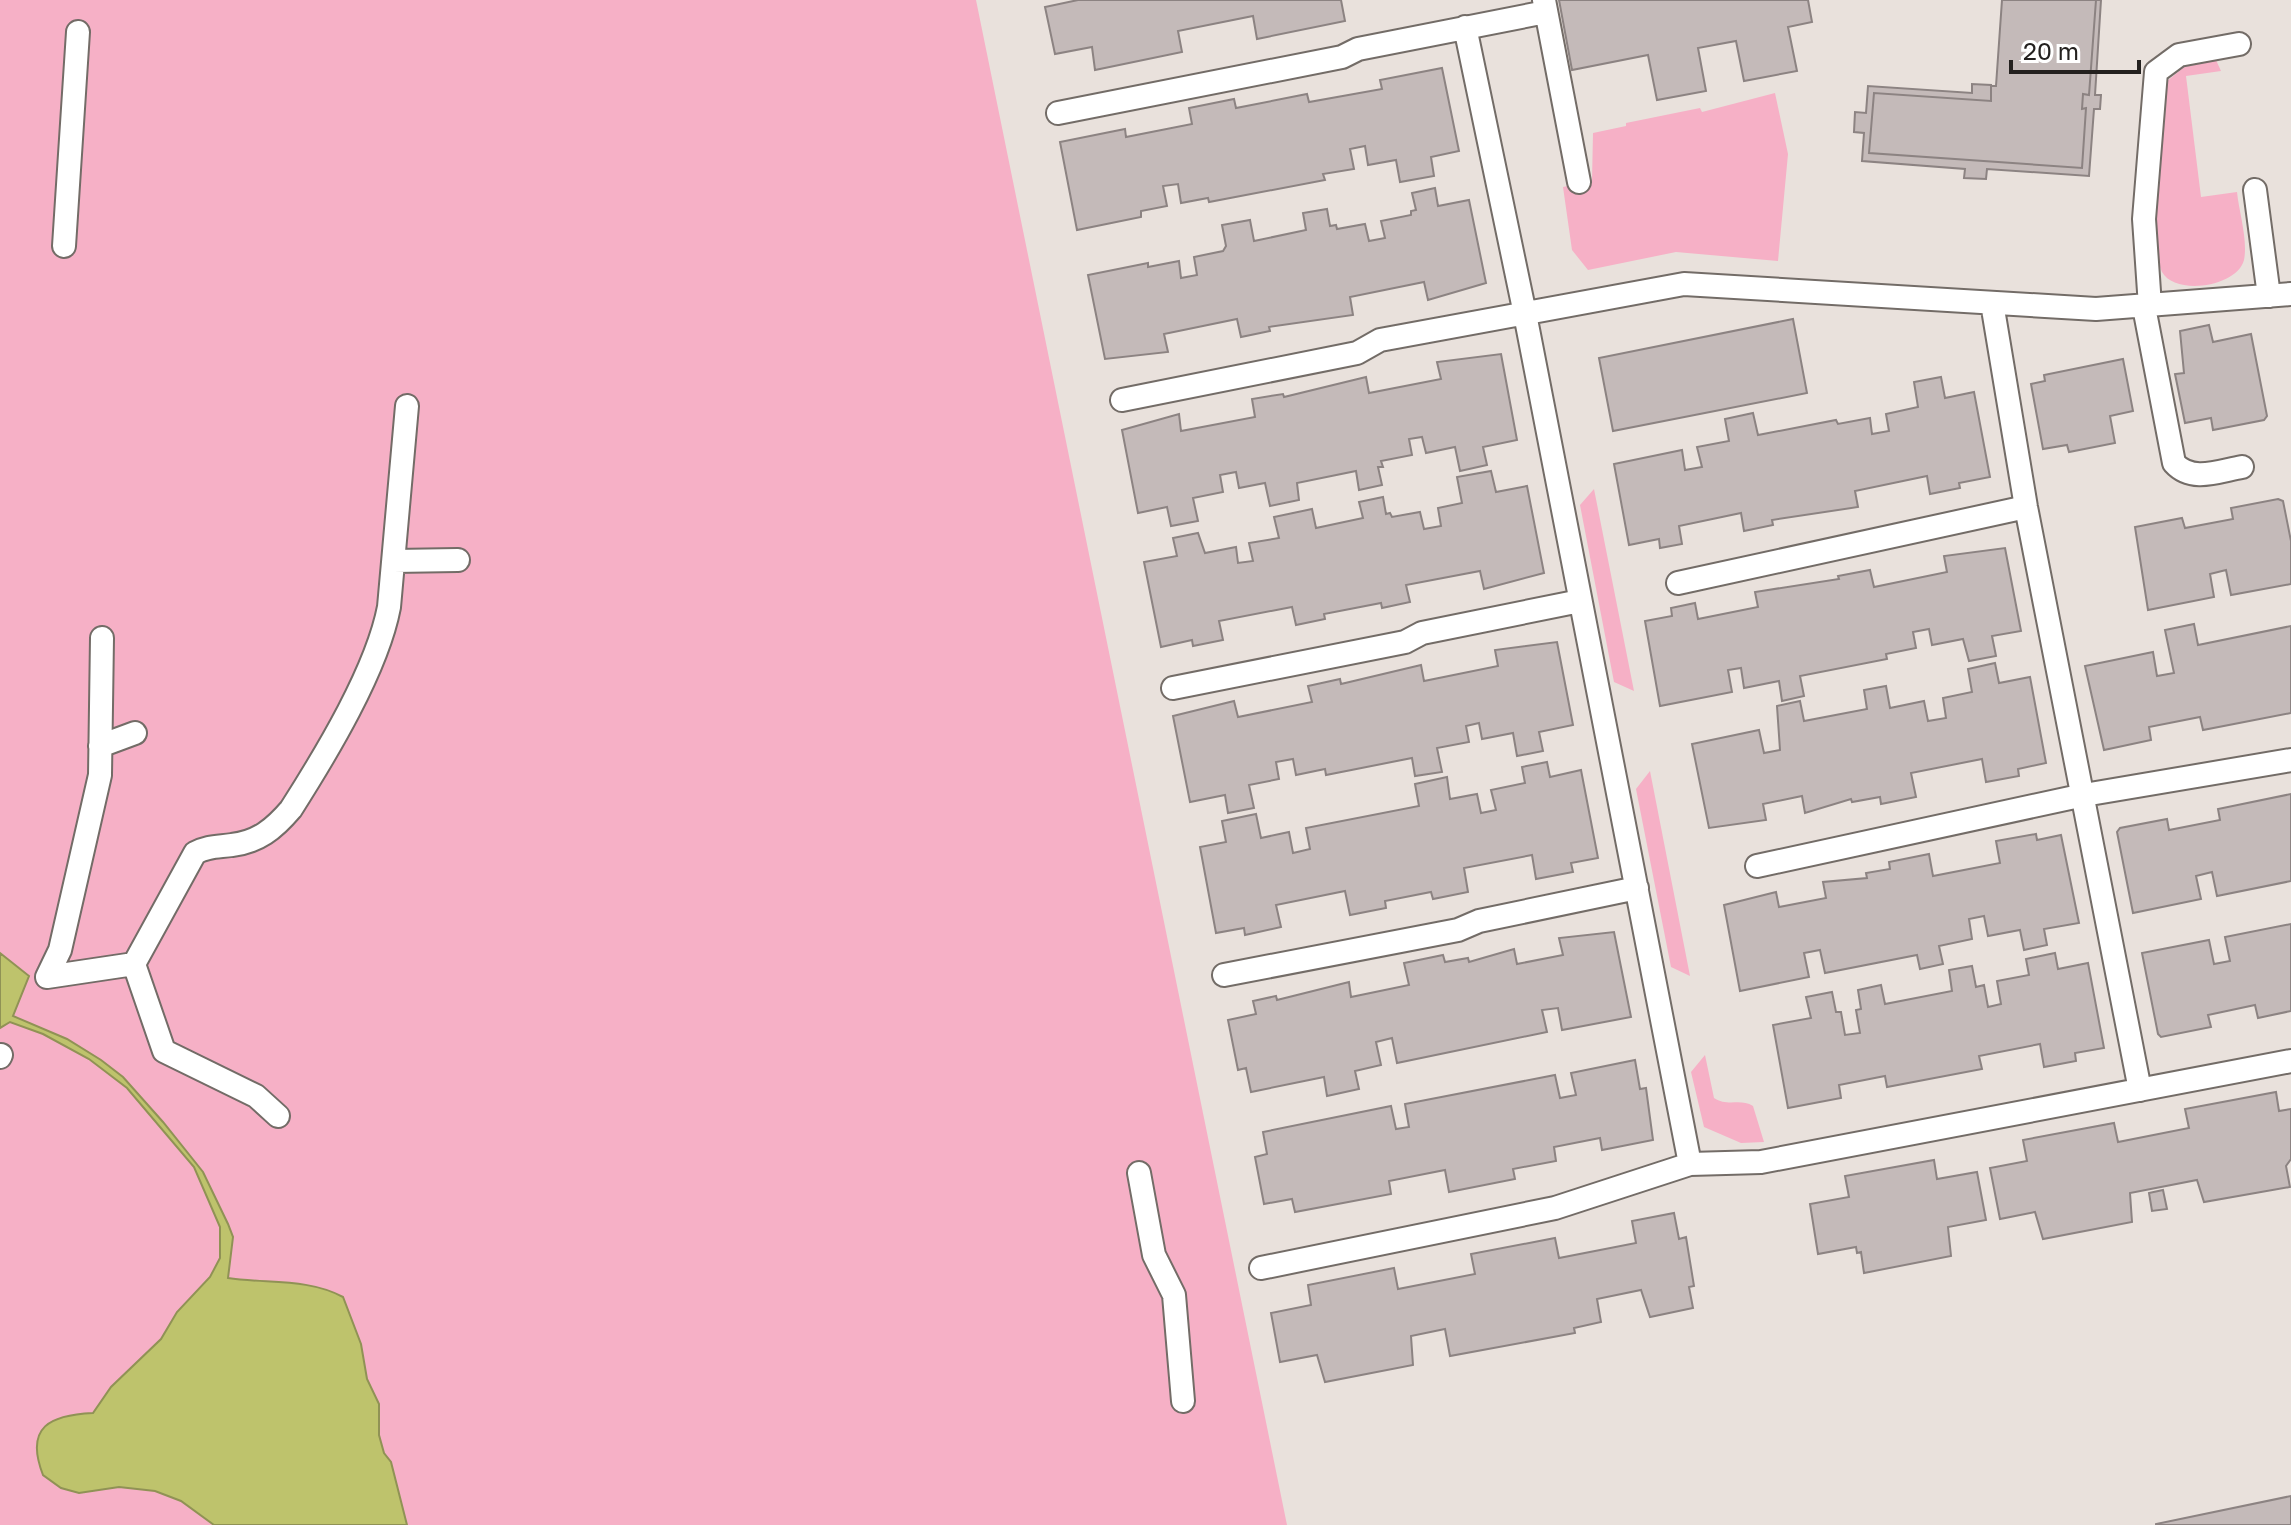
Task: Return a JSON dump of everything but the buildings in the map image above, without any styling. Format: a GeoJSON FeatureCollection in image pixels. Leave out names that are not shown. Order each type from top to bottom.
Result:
{"type":"FeatureCollection","features":[{"type":"Feature","properties":{"kind":"lane"},"geometry":{"type":"LineString","coordinates":[[1058,113],[1342,57],[1358,49],[1465,27],[1545,6],[1579,182]]}},
{"type":"Feature","properties":{"kind":"lane"},"geometry":{"type":"LineString","coordinates":[[1465,27],[1525,314],[1690,1164]]}},
{"type":"Feature","properties":{"kind":"lane"},"geometry":{"type":"LineString","coordinates":[[64,246],[78,32]]}},
{"type":"Feature","properties":{"kind":"lane"},"geometry":{"type":"LineString","coordinates":[[2239,44],[2179,55],[2156,72],[2144,219],[2147,307],[2174,463],[2187,473],[2198,475],[2242,467]]}},
{"type":"Feature","properties":{"kind":"lane"},"geometry":{"type":"LineString","coordinates":[[1122,400],[1357,353],[1380,340],[1690,283],[1992,303],[2147,307],[2280,295],[2255,190]]}},
{"type":"Feature","properties":{"kind":"lane"},"geometry":{"type":"LineString","coordinates":[[1992,303],[2026,507],[2140,1090]]}},
{"type":"Feature","properties":{"kind":"lane"},"geometry":{"type":"LineString","coordinates":[[278,1116],[256,1096],[164,1051],[134,964],[195,853],[206,847],[240,844],[264,835],[282,819],[305,789],[364,675],[385,628],[407,406]]}},
{"type":"Feature","properties":{"kind":"lane"},"geometry":{"type":"LineString","coordinates":[[1678,583],[2026,507]]}},
{"type":"Feature","properties":{"kind":"lane"},"geometry":{"type":"LineString","coordinates":[[394,561],[458,560]]}},
{"type":"Feature","properties":{"kind":"lane"},"geometry":{"type":"LineString","coordinates":[[1173,688],[1405,642],[1422,633],[1580,601]]}},
{"type":"Feature","properties":{"kind":"lane"},"geometry":{"type":"LineString","coordinates":[[102,638],[100,775],[60,950],[47,977],[134,964]]}},
{"type":"Feature","properties":{"kind":"lane"},"geometry":{"type":"LineString","coordinates":[[100,746],[135,733]]}},
{"type":"Feature","properties":{"kind":"lane"},"geometry":{"type":"LineString","coordinates":[[1757,866],[2084,795],[2291,760]]}},
{"type":"Feature","properties":{"kind":"lane"},"geometry":{"type":"LineString","coordinates":[[1224,975],[1458,930],[1479,921],[1637,888]]}},
{"type":"Feature","properties":{"kind":"lane"},"geometry":{"type":"LineString","coordinates":[[1261,1268],[1555,1208],[1690,1164],[1761,1162],[2291,1061]]}},
{"type":"Feature","properties":{"kind":"lane"},"geometry":{"type":"LineString","coordinates":[[1139,1173],[1154,1255],[1174,1295],[1183,1401]]}},
{"type":"Feature","properties":{"kind":"shaded area"},"geometry":{"type":"Polygon","coordinates":[[[0,0],[976,0],[1287,1525],[0,1525],[0,0]]]}},
{"type":"Feature","properties":{"kind":"shaded area"},"geometry":{"type":"Polygon","coordinates":[[[2216,60],[2221,71],[2186,76],[2201,197],[2237,192],[2245,252],[2239,269],[2230,277],[2192,286],[2169,279],[2162,272],[2157,256],[2155,208],[2161,124],[2166,82],[2184,67],[2216,60]]]}},
{"type":"Feature","properties":{"kind":"shaded area"},"geometry":{"type":"Polygon","coordinates":[[[1775,93],[1788,154],[1778,261],[1676,252],[1588,270],[1572,250],[1563,187],[1592,181],[1593,133],[1700,108],[1702,112],[1775,93]]]}},
{"type":"Feature","properties":{"kind":"shaded area"},"geometry":{"type":"Polygon","coordinates":[[[1594,489],[1634,691],[1614,682],[1580,505],[1594,489]]]}},
{"type":"Feature","properties":{"kind":"shaded area"},"geometry":{"type":"Polygon","coordinates":[[[1650,771],[1690,976],[1671,967],[1636,789],[1650,771]]]}},
{"type":"Feature","properties":{"kind":"shaded area"},"geometry":{"type":"Polygon","coordinates":[[[0,953],[29,976],[13,1016],[67,1039],[123,1077],[203,1172],[233,1237],[228,1278],[302,1284],[343,1297],[361,1344],[367,1379],[379,1404],[379,1435],[384,1453],[391,1462],[407,1525],[214,1525],[181,1501],[155,1491],[119,1487],[79,1493],[61,1488],[43,1475],[38,1458],[39,1434],[54,1421],[93,1413],[111,1387],[161,1339],[177,1312],[210,1277],[220,1258],[220,1227],[194,1167],[127,1088],[89,1059],[43,1034],[10,1022],[0,1028],[0,953]]]}},
{"type":"Feature","properties":{"kind":"shaded area"},"geometry":{"type":"Polygon","coordinates":[[[1705,1055],[1714,1098],[1753,1106],[1764,1142],[1741,1143],[1704,1127],[1691,1072],[1705,1055]]]}}]}
